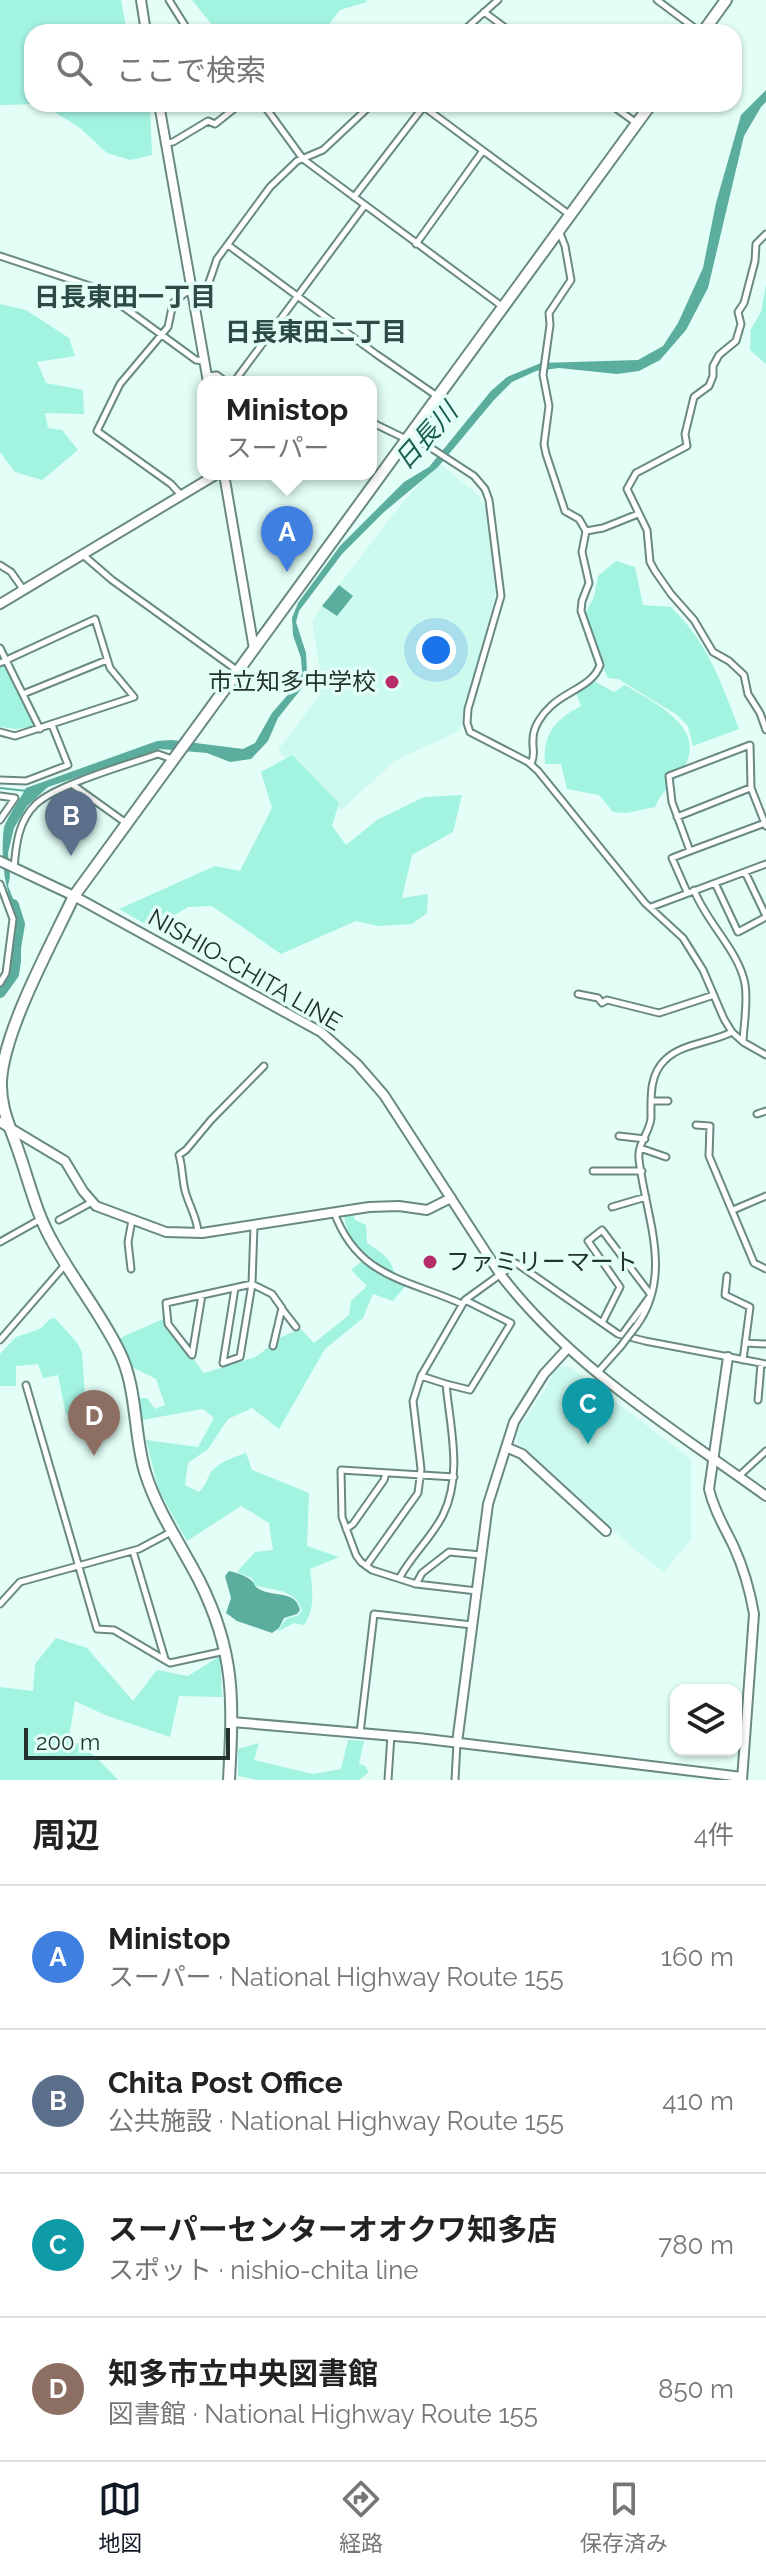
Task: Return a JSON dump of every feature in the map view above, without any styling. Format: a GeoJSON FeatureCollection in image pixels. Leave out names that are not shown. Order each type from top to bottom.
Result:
{"type":"FeatureCollection","features":[{"type":"Feature","properties":{"kind":"highway"},"geometry":{"type":"LineString","coordinates":[[708,24],[726,0]]}},
{"type":"Feature","properties":{"kind":"highway"},"geometry":{"type":"LineString","coordinates":[[377,479],[645,112]]}},
{"type":"Feature","properties":{"kind":"highway"},"geometry":{"type":"LineString","coordinates":[[229,1780],[231,1676],[226,1650],[210,1604],[152,1491],[145,1470],[128,1373],[120,1352],[41,1219],[17,1147],[4,1124],[1,1080],[7,1053],[29,993],[74,896],[376,480]]}},
{"type":"Feature","properties":{"kind":"street"},"geometry":{"type":"LineString","coordinates":[[141,0],[145,24]]}},
{"type":"Feature","properties":{"kind":"street"},"geometry":{"type":"LineString","coordinates":[[169,0],[184,24]]}},
{"type":"Feature","properties":{"kind":"street"},"geometry":{"type":"LineString","coordinates":[[472,24],[498,0]]}},
{"type":"Feature","properties":{"kind":"street"},"geometry":{"type":"LineString","coordinates":[[657,0],[691,24]]}},
{"type":"Feature","properties":{"kind":"street"},"geometry":{"type":"LineString","coordinates":[[484,12],[500,24]]}},
{"type":"Feature","properties":{"kind":"street"},"geometry":{"type":"LineString","coordinates":[[160,112],[206,376]]}},
{"type":"Feature","properties":{"kind":"street"},"geometry":{"type":"LineString","coordinates":[[165,143],[173,142],[208,121],[215,124],[230,112]]}},
{"type":"Feature","properties":{"kind":"street"},"geometry":{"type":"LineString","coordinates":[[269,112],[303,159],[503,307]]}},
{"type":"Feature","properties":{"kind":"street"},"geometry":{"type":"LineString","coordinates":[[181,495],[171,484],[97,431],[120,384],[168,327],[173,303],[185,293],[207,288],[217,259],[270,187],[297,161],[323,150],[363,112]]}},
{"type":"Feature","properties":{"kind":"street"},"geometry":{"type":"LineString","coordinates":[[354,197],[418,112]]}},
{"type":"Feature","properties":{"kind":"street"},"geometry":{"type":"LineString","coordinates":[[432,112],[570,215]]}},
{"type":"Feature","properties":{"kind":"street"},"geometry":{"type":"LineString","coordinates":[[621,112],[637,123]]}},
{"type":"Feature","properties":{"kind":"street"},"geometry":{"type":"LineString","coordinates":[[416,244],[482,152]]}},
{"type":"Feature","properties":{"kind":"street"},"geometry":{"type":"LineString","coordinates":[[238,376],[365,205]]}},
{"type":"Feature","properties":{"kind":"street"},"geometry":{"type":"LineString","coordinates":[[531,764],[535,752],[534,731],[545,712],[560,698],[591,679],[600,665],[581,611],[589,583],[582,552],[586,531],[579,519],[565,511],[544,444],[549,406],[543,375],[549,313],[571,280],[559,230]]}},
{"type":"Feature","properties":{"kind":"street"},"geometry":{"type":"LineString","coordinates":[[766,234],[756,244],[757,256],[744,303],[738,312],[741,324],[738,337],[719,355],[709,386],[694,397],[685,434],[687,446],[636,473],[627,489],[647,530],[650,562],[662,583],[694,620],[713,652],[744,675],[748,694],[766,730]]}},
{"type":"Feature","properties":{"kind":"street"},"geometry":{"type":"LineString","coordinates":[[228,244],[438,397]]}},
{"type":"Feature","properties":{"kind":"street"},"geometry":{"type":"LineString","coordinates":[[0,256],[99,289],[196,360],[204,362]]}},
{"type":"Feature","properties":{"kind":"street"},"geometry":{"type":"LineString","coordinates":[[377,424],[437,451],[474,476],[485,489],[501,584],[499,608],[468,709],[468,728],[473,736],[531,764],[650,907],[683,938],[703,970],[732,1032],[766,1055]]}},
{"type":"Feature","properties":{"kind":"street"},"geometry":{"type":"LineString","coordinates":[[0,604],[207,480]]}},
{"type":"Feature","properties":{"kind":"street"},"geometry":{"type":"LineString","coordinates":[[225,480],[254,649]]}},
{"type":"Feature","properties":{"kind":"street"},"geometry":{"type":"LineString","coordinates":[[586,531],[603,528],[638,514]]}},
{"type":"Feature","properties":{"kind":"street"},"geometry":{"type":"LineString","coordinates":[[82,555],[86,561],[239,671]]}},
{"type":"Feature","properties":{"kind":"street"},"geometry":{"type":"LineString","coordinates":[[0,565],[11,572],[24,590]]}},
{"type":"Feature","properties":{"kind":"street"},"geometry":{"type":"LineString","coordinates":[[0,732],[15,736],[134,697],[107,660],[95,619],[3,661]]}},
{"type":"Feature","properties":{"kind":"street"},"geometry":{"type":"LineString","coordinates":[[0,648],[3,661],[40,729]]}},
{"type":"Feature","properties":{"kind":"street"},"geometry":{"type":"LineString","coordinates":[[23,694],[107,660]]}},
{"type":"Feature","properties":{"kind":"street"},"geometry":{"type":"LineString","coordinates":[[0,780],[26,781],[68,765],[52,725]]}},
{"type":"Feature","properties":{"kind":"street"},"geometry":{"type":"LineString","coordinates":[[690,851],[672,802],[669,776],[750,745],[751,788],[766,824],[672,858],[738,964],[744,979],[743,1042]]}},
{"type":"Feature","properties":{"kind":"street"},"geometry":{"type":"LineString","coordinates":[[14,868],[19,833],[35,804],[53,792],[158,754],[173,760]]}},
{"type":"Feature","properties":{"kind":"street"},"geometry":{"type":"LineString","coordinates":[[73,785],[127,823]]}},
{"type":"Feature","properties":{"kind":"street"},"geometry":{"type":"LineString","coordinates":[[677,817],[751,788]]}},
{"type":"Feature","properties":{"kind":"street"},"geometry":{"type":"LineString","coordinates":[[0,796],[15,798],[0,820]]}},
{"type":"Feature","properties":{"kind":"street","name":"NISHIO-CHITA LINE"},"geometry":{"type":"LineString","coordinates":[[0,861],[74,896],[321,1032],[357,1064],[384,1095],[500,1274],[567,1349],[766,1496]]}},
{"type":"Feature","properties":{"kind":"street"},"geometry":{"type":"LineString","coordinates":[[650,907],[766,864]]}},
{"type":"Feature","properties":{"kind":"street"},"geometry":{"type":"LineString","coordinates":[[715,883],[738,932],[766,916],[745,872]]}},
{"type":"Feature","properties":{"kind":"street"},"geometry":{"type":"LineString","coordinates":[[0,884],[13,919],[6,973],[0,983]]}},
{"type":"Feature","properties":{"kind":"street"},"geometry":{"type":"LineString","coordinates":[[578,994],[598,998],[602,1003],[607,1000],[659,1013],[714,995]]}},
{"type":"Feature","properties":{"kind":"street"},"geometry":{"type":"LineString","coordinates":[[596,1373],[637,1325],[648,1309],[651,1295],[657,1249],[639,1157],[651,1124],[654,1075],[668,1057],[732,1032]]}},
{"type":"Feature","properties":{"kind":"street"},"geometry":{"type":"LineString","coordinates":[[199,1233],[184,1192],[185,1181],[179,1155],[264,1066]]}},
{"type":"Feature","properties":{"kind":"street"},"geometry":{"type":"LineString","coordinates":[[651,1101],[668,1101]]}},
{"type":"Feature","properties":{"kind":"street"},"geometry":{"type":"LineString","coordinates":[[757,1114],[766,1111]]}},
{"type":"Feature","properties":{"kind":"street"},"geometry":{"type":"LineString","coordinates":[[4,1124],[65,1161],[96,1206],[166,1232],[199,1233],[385,1206],[427,1210],[451,1198]]}},
{"type":"Feature","properties":{"kind":"street"},"geometry":{"type":"LineString","coordinates":[[696,1125],[710,1126],[709,1156],[754,1263],[766,1269]]}},
{"type":"Feature","properties":{"kind":"street"},"geometry":{"type":"LineString","coordinates":[[619,1136],[645,1139]]}},
{"type":"Feature","properties":{"kind":"street"},"geometry":{"type":"LineString","coordinates":[[640,1148],[666,1157]]}},
{"type":"Feature","properties":{"kind":"street"},"geometry":{"type":"LineString","coordinates":[[593,1171],[642,1171]]}},
{"type":"Feature","properties":{"kind":"street"},"geometry":{"type":"LineString","coordinates":[[733,1210],[766,1196]]}},
{"type":"Feature","properties":{"kind":"street"},"geometry":{"type":"LineString","coordinates":[[612,1207],[646,1197]]}},
{"type":"Feature","properties":{"kind":"street"},"geometry":{"type":"LineString","coordinates":[[59,1220],[92,1202]]}},
{"type":"Feature","properties":{"kind":"street"},"geometry":{"type":"LineString","coordinates":[[334,1212],[351,1245],[367,1263],[387,1275],[464,1302],[511,1323],[470,1390],[421,1376]]}},
{"type":"Feature","properties":{"kind":"street"},"geometry":{"type":"LineString","coordinates":[[0,1242],[41,1219]]}},
{"type":"Feature","properties":{"kind":"street"},"geometry":{"type":"LineString","coordinates":[[131,1269],[128,1242],[132,1220]]}},
{"type":"Feature","properties":{"kind":"street"},"geometry":{"type":"LineString","coordinates":[[235,1288],[223,1363],[240,1357],[252,1284],[254,1225]]}},
{"type":"Feature","properties":{"kind":"street"},"geometry":{"type":"LineString","coordinates":[[602,1323],[620,1287],[588,1241],[602,1230],[651,1295]]}},
{"type":"Feature","properties":{"kind":"street"},"geometry":{"type":"LineString","coordinates":[[366,1566],[418,1493],[421,1476],[413,1401],[421,1376],[464,1302],[516,1263],[622,1335],[764,1364],[758,1400]]}},
{"type":"Feature","properties":{"kind":"street"},"geometry":{"type":"LineString","coordinates":[[0,1340],[66,1264]]}},
{"type":"Feature","properties":{"kind":"street"},"geometry":{"type":"LineString","coordinates":[[727,1276],[725,1295],[750,1307],[743,1360]]}},
{"type":"Feature","properties":{"kind":"street"},"geometry":{"type":"LineString","coordinates":[[202,1295],[192,1355],[168,1324],[166,1303],[202,1295],[235,1288],[252,1284],[272,1294],[296,1327]]}},
{"type":"Feature","properties":{"kind":"street"},"geometry":{"type":"LineString","coordinates":[[622,1335],[651,1295]]}},
{"type":"Feature","properties":{"kind":"street"},"geometry":{"type":"LineString","coordinates":[[273,1346],[282,1308]]}},
{"type":"Feature","properties":{"kind":"street"},"geometry":{"type":"LineString","coordinates":[[745,1343],[766,1344]]}},
{"type":"Feature","properties":{"kind":"street"},"geometry":{"type":"LineString","coordinates":[[455,1780],[457,1743],[488,1504],[514,1422],[544,1374],[567,1349]]}},
{"type":"Feature","properties":{"kind":"street"},"geometry":{"type":"LineString","coordinates":[[232,1722],[391,1735],[742,1779],[754,1614],[749,1588],[709,1489],[728,1357]]}},
{"type":"Feature","properties":{"kind":"street"},"geometry":{"type":"LineString","coordinates":[[400,1577],[443,1516],[454,1477],[446,1384]]}},
{"type":"Feature","properties":{"kind":"street"},"geometry":{"type":"LineString","coordinates":[[26,1385],[97,1629],[114,1630],[170,1663],[226,1650]]}},
{"type":"Feature","properties":{"kind":"street"},"geometry":{"type":"LineString","coordinates":[[506,1447],[522,1454],[606,1531]]}},
{"type":"Feature","properties":{"kind":"street"},"geometry":{"type":"LineString","coordinates":[[739,1476],[766,1451]]}},
{"type":"Feature","properties":{"kind":"street"},"geometry":{"type":"LineString","coordinates":[[454,1477],[341,1470],[342,1517],[356,1555],[372,1570],[416,1584],[477,1591]]}},
{"type":"Feature","properties":{"kind":"street"},"geometry":{"type":"LineString","coordinates":[[346,1529],[353,1524],[386,1473]]}},
{"type":"Feature","properties":{"kind":"street"},"geometry":{"type":"LineString","coordinates":[[0,1604],[20,1582],[133,1551],[172,1531]]}},
{"type":"Feature","properties":{"kind":"street"},"geometry":{"type":"LineString","coordinates":[[133,1551],[165,1659]]}},
{"type":"Feature","properties":{"kind":"street"},"geometry":{"type":"LineString","coordinates":[[416,1584],[422,1573],[449,1552],[481,1555]]}},
{"type":"Feature","properties":{"kind":"street"},"geometry":{"type":"LineString","coordinates":[[360,1734],[374,1614],[473,1625]]}},
{"type":"Feature","properties":{"kind":"street"},"geometry":{"type":"LineString","coordinates":[[388,1780],[391,1735]]}},
{"type":"Feature","properties":{"kind":"shaded area"},"geometry":{"type":"Polygon","coordinates":[[[0,0],[121,0],[126,24],[24,24],[24,104],[0,105],[0,0]]]}},
{"type":"Feature","properties":{"kind":"shaded area"},"geometry":{"type":"Polygon","coordinates":[[[192,0],[367,2],[340,10],[329,24],[212,24],[192,0]]]}},
{"type":"Feature","properties":{"kind":"shaded area"},"geometry":{"type":"Polygon","coordinates":[[[766,90],[766,102],[744,136],[708,288],[686,330],[660,360],[639,371],[617,374],[559,368],[536,371],[512,382],[438,467],[384,512],[342,554],[299,611],[296,622],[306,653],[307,672],[302,688],[278,718],[268,741],[251,759],[230,762],[207,753],[160,749],[48,787],[27,806],[14,828],[8,853],[8,886],[21,919],[17,921],[4,875],[3,840],[6,822],[26,788],[157,741],[243,749],[255,743],[272,713],[298,683],[302,671],[292,618],[298,603],[340,546],[404,482],[429,467],[491,391],[507,377],[541,363],[638,360],[663,346],[678,323],[703,268],[716,203],[741,115],[766,90]]]}},
{"type":"Feature","properties":{"kind":"shaded area"},"geometry":{"type":"Polygon","coordinates":[[[55,112],[150,112],[152,155],[130,160],[107,153],[80,128],[55,112]]]}},
{"type":"Feature","properties":{"kind":"shaded area"},"geometry":{"type":"Polygon","coordinates":[[[766,284],[766,364],[750,350],[751,329],[761,312],[766,284]]]}},
{"type":"Feature","properties":{"kind":"shaded area"},"geometry":{"type":"Polygon","coordinates":[[[0,304],[26,310],[69,338],[75,356],[37,362],[46,383],[83,390],[84,414],[45,413],[48,428],[62,430],[78,450],[42,480],[15,472],[0,452],[0,304]]]}},
{"type":"Feature","properties":{"kind":"shaded area"},"geometry":{"type":"Polygon","coordinates":[[[439,463],[477,494],[486,508],[496,593],[459,731],[396,760],[341,810],[278,750],[319,696],[321,677],[312,620],[401,504],[439,463]]]}},
{"type":"Feature","properties":{"kind":"shaded area"},"geometry":{"type":"Polygon","coordinates":[[[616,561],[635,567],[643,605],[671,607],[695,635],[712,664],[739,729],[693,746],[688,726],[677,715],[618,679],[608,678],[591,642],[585,614],[594,597],[598,576],[616,561]]]}},
{"type":"Feature","properties":{"kind":"shaded area"},"geometry":{"type":"Polygon","coordinates":[[[339,585],[353,596],[337,616],[322,606],[339,585]]]}},
{"type":"Feature","properties":{"kind":"shaded area"},"geometry":{"type":"Polygon","coordinates":[[[6,663],[37,726],[17,729],[0,727],[0,667],[6,663]]]}},
{"type":"Feature","properties":{"kind":"shaded area"},"geometry":{"type":"Polygon","coordinates":[[[594,681],[614,692],[625,685],[664,709],[685,730],[689,757],[655,807],[626,813],[613,812],[599,795],[567,789],[561,764],[545,764],[546,744],[552,729],[581,706],[576,693],[594,681]]]}},
{"type":"Feature","properties":{"kind":"shaded area"},"geometry":{"type":"Polygon","coordinates":[[[292,755],[339,803],[332,826],[346,845],[377,820],[424,797],[462,795],[453,832],[412,855],[402,898],[428,894],[427,913],[412,924],[378,926],[356,921],[281,954],[212,906],[188,907],[163,922],[145,924],[119,909],[215,866],[240,871],[272,808],[261,772],[292,755]]]}},
{"type":"Feature","properties":{"kind":"shaded area"},"geometry":{"type":"Polygon","coordinates":[[[352,1213],[355,1220],[366,1225],[367,1243],[390,1261],[395,1279],[407,1284],[393,1301],[373,1294],[363,1318],[325,1349],[279,1429],[252,1408],[228,1419],[208,1449],[188,1463],[185,1485],[199,1492],[217,1466],[246,1453],[252,1470],[309,1493],[307,1546],[339,1557],[310,1569],[312,1605],[304,1625],[294,1623],[277,1632],[286,1619],[302,1611],[299,1604],[290,1595],[256,1586],[252,1578],[237,1572],[255,1552],[273,1550],[269,1523],[241,1506],[187,1541],[159,1491],[146,1440],[198,1447],[214,1418],[203,1409],[142,1420],[138,1398],[147,1398],[155,1409],[165,1405],[156,1379],[132,1367],[120,1338],[163,1319],[204,1373],[256,1357],[281,1337],[301,1329],[314,1343],[349,1315],[351,1301],[367,1286],[351,1270],[361,1262],[377,1270],[380,1264],[352,1238],[344,1215],[352,1213]]]}},
{"type":"Feature","properties":{"kind":"shaded area"},"geometry":{"type":"Polygon","coordinates":[[[55,1318],[82,1353],[86,1409],[66,1415],[58,1375],[43,1378],[38,1364],[16,1366],[16,1386],[0,1386],[0,1354],[16,1337],[40,1329],[55,1318]]]}},
{"type":"Feature","properties":{"kind":"shaded area"},"geometry":{"type":"Polygon","coordinates":[[[556,1367],[570,1367],[691,1459],[691,1539],[664,1572],[636,1551],[518,1443],[515,1434],[546,1388],[556,1367]]]}},
{"type":"Feature","properties":{"kind":"shaded area"},"geometry":{"type":"Polygon","coordinates":[[[229,1571],[248,1578],[262,1591],[288,1596],[300,1610],[284,1618],[272,1633],[237,1621],[226,1613],[231,1598],[225,1576],[229,1571]]]}},
{"type":"Feature","properties":{"kind":"shaded area"},"geometry":{"type":"Polygon","coordinates":[[[56,1638],[87,1648],[133,1701],[157,1670],[188,1676],[220,1656],[222,1697],[179,1696],[170,1737],[105,1715],[75,1701],[69,1737],[97,1758],[118,1780],[0,1780],[0,1687],[33,1691],[35,1664],[56,1638]]]}},
{"type":"Feature","properties":{"kind":"shaded area"},"geometry":{"type":"Polygon","coordinates":[[[348,1740],[364,1741],[359,1764],[369,1772],[359,1780],[257,1780],[238,1776],[238,1749],[259,1743],[254,1760],[313,1774],[341,1769],[348,1740]]]}},
{"type":"Feature","properties":{"kind":"waterway"},"geometry":{"type":"LineString","coordinates":[[0,788],[27,791]]}},
{"type":"Feature","properties":{"kind":"waterway","name":"日長川"},"geometry":{"type":"LineString","coordinates":[[0,992],[13,974],[15,961],[19,924],[13,905]]}},
{"type":"Feature","properties":{"kind":"place","name":"Ministop"},"geometry":{"type":"Point","coordinates":[287,572]}},
{"type":"Feature","properties":{"kind":"place","name":"市立知多中学校"},"geometry":{"type":"Point","coordinates":[392,682]}},
{"type":"Feature","properties":{"kind":"place","name":"Chita Post Office"},"geometry":{"type":"Point","coordinates":[71,856]}},
{"type":"Feature","properties":{"kind":"place","name":"ファミリーマート"},"geometry":{"type":"Point","coordinates":[430,1262]}},
{"type":"Feature","properties":{"kind":"place","name":"スーパーセンターオオクワ知多店"},"geometry":{"type":"Point","coordinates":[588,1444]}},
{"type":"Feature","properties":{"kind":"place","name":"知多市立中央図書館"},"geometry":{"type":"Point","coordinates":[94,1456]}},
{"type":"Feature","properties":{"kind":"district","name":"日長東田一丁目"},"geometry":{"type":"Point","coordinates":[125,297]}},
{"type":"Feature","properties":{"kind":"district","name":"日長東田二丁目"},"geometry":{"type":"Point","coordinates":[316,332]}}]}
